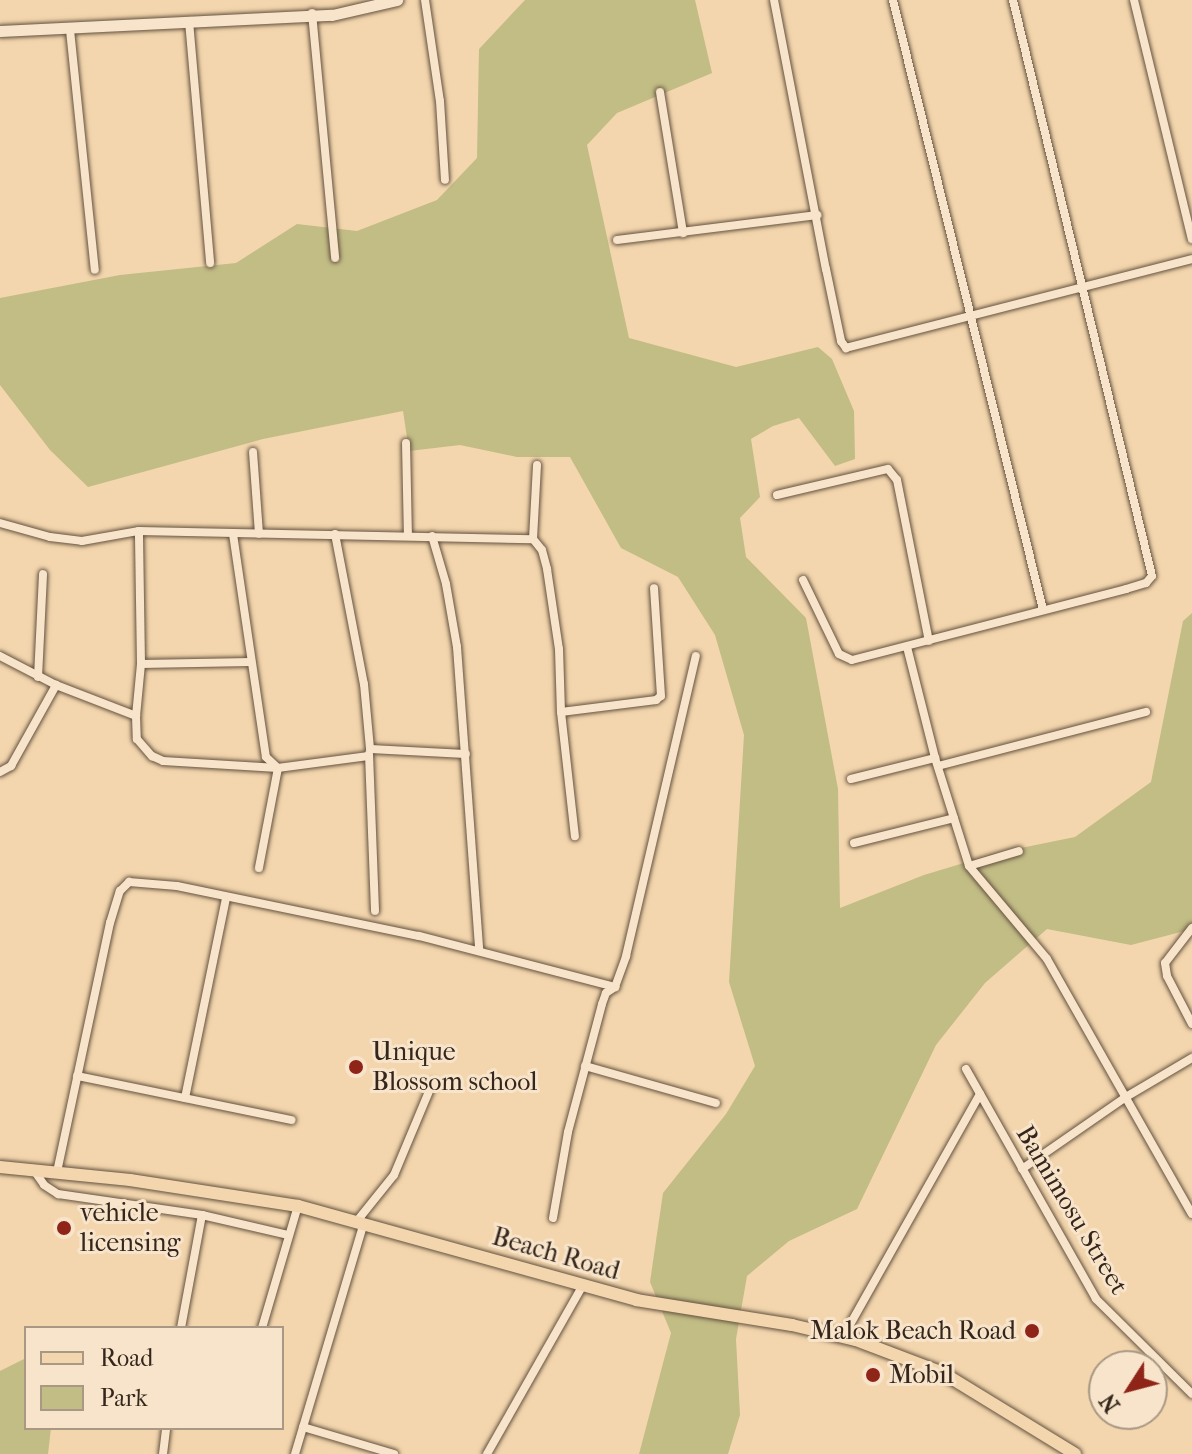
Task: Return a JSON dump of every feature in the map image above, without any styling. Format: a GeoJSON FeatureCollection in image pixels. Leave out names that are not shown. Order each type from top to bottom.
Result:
{"type":"FeatureCollection","features":[{"type":"Feature","properties":{"kind":"main road","name":"Beach Road"},"geometry":{"type":"LineString","coordinates":[[0,1167],[57,1172],[298,1206],[582,1287],[843,1337],[943,1373],[1075,1454]]}},
{"type":"Feature","properties":{"kind":"street"},"geometry":{"type":"LineString","coordinates":[[0,31],[70,30],[312,13],[332,15],[397,0]]}},
{"type":"Feature","properties":{"kind":"street"},"geometry":{"type":"LineString","coordinates":[[425,0],[440,101],[445,180]]}},
{"type":"Feature","properties":{"kind":"street"},"geometry":{"type":"LineString","coordinates":[[774,0],[841,341],[846,348],[1082,290],[1192,259]]}},
{"type":"Feature","properties":{"kind":"street"},"geometry":{"type":"LineString","coordinates":[[893,0],[1043,610]]}},
{"type":"Feature","properties":{"kind":"street"},"geometry":{"type":"LineString","coordinates":[[803,580],[844,659],[907,647],[1126,589],[1146,583],[1152,576],[1013,0]]}},
{"type":"Feature","properties":{"kind":"street"},"geometry":{"type":"LineString","coordinates":[[1134,0],[1192,239]]}},
{"type":"Feature","properties":{"kind":"street"},"geometry":{"type":"LineString","coordinates":[[312,13],[335,258]]}},
{"type":"Feature","properties":{"kind":"street"},"geometry":{"type":"LineString","coordinates":[[189,21],[210,263]]}},
{"type":"Feature","properties":{"kind":"street"},"geometry":{"type":"LineString","coordinates":[[70,30],[95,270]]}},
{"type":"Feature","properties":{"kind":"street"},"geometry":{"type":"LineString","coordinates":[[660,92],[683,233]]}},
{"type":"Feature","properties":{"kind":"street"},"geometry":{"type":"LineString","coordinates":[[617,240],[817,215]]}},
{"type":"Feature","properties":{"kind":"street"},"geometry":{"type":"LineString","coordinates":[[406,443],[408,536]]}},
{"type":"Feature","properties":{"kind":"street"},"geometry":{"type":"LineString","coordinates":[[253,452],[259,534]]}},
{"type":"Feature","properties":{"kind":"street"},"geometry":{"type":"LineString","coordinates":[[537,465],[533,539],[542,550],[547,569],[559,649],[561,712],[571,779],[575,836]]}},
{"type":"Feature","properties":{"kind":"street"},"geometry":{"type":"LineString","coordinates":[[777,495],[888,469],[897,480],[929,641]]}},
{"type":"Feature","properties":{"kind":"street"},"geometry":{"type":"LineString","coordinates":[[0,523],[50,537],[82,541],[139,531],[533,539]]}},
{"type":"Feature","properties":{"kind":"street"},"geometry":{"type":"LineString","coordinates":[[139,531],[141,664],[137,739],[152,756],[163,761],[278,768],[369,753],[466,754]]}},
{"type":"Feature","properties":{"kind":"street"},"geometry":{"type":"LineString","coordinates":[[233,534],[266,757],[278,768]]}},
{"type":"Feature","properties":{"kind":"street"},"geometry":{"type":"LineString","coordinates":[[335,534],[364,684],[375,911]]}},
{"type":"Feature","properties":{"kind":"street"},"geometry":{"type":"LineString","coordinates":[[432,536],[446,584],[457,647],[479,950]]}},
{"type":"Feature","properties":{"kind":"street"},"geometry":{"type":"LineString","coordinates":[[38,677],[43,574]]}},
{"type":"Feature","properties":{"kind":"street"},"geometry":{"type":"LineString","coordinates":[[561,712],[656,700],[661,696],[654,588]]}},
{"type":"Feature","properties":{"kind":"street"},"geometry":{"type":"LineString","coordinates":[[907,647],[936,762],[969,866],[1047,959],[1192,1214]]}},
{"type":"Feature","properties":{"kind":"street"},"geometry":{"type":"LineString","coordinates":[[0,656],[56,685],[136,716]]}},
{"type":"Feature","properties":{"kind":"street"},"geometry":{"type":"LineString","coordinates":[[553,1218],[568,1132],[606,993],[615,987],[626,956],[696,656]]}},
{"type":"Feature","properties":{"kind":"street"},"geometry":{"type":"LineString","coordinates":[[141,664],[251,662]]}},
{"type":"Feature","properties":{"kind":"street"},"geometry":{"type":"LineString","coordinates":[[0,772],[11,766],[56,685]]}},
{"type":"Feature","properties":{"kind":"street"},"geometry":{"type":"LineString","coordinates":[[851,779],[1146,712]]}},
{"type":"Feature","properties":{"kind":"street"},"geometry":{"type":"LineString","coordinates":[[259,868],[278,768]]}},
{"type":"Feature","properties":{"kind":"street"},"geometry":{"type":"LineString","coordinates":[[854,843],[954,818]]}},
{"type":"Feature","properties":{"kind":"street"},"geometry":{"type":"LineString","coordinates":[[969,866],[1019,851]]}},
{"type":"Feature","properties":{"kind":"street"},"geometry":{"type":"LineString","coordinates":[[57,1172],[110,923],[120,891],[129,882],[141,881],[479,950],[615,987]]}},
{"type":"Feature","properties":{"kind":"street"},"geometry":{"type":"LineString","coordinates":[[185,1098],[226,899]]}},
{"type":"Feature","properties":{"kind":"street"},"geometry":{"type":"LineString","coordinates":[[1192,928],[1165,963],[1167,976],[1192,1024]]}},
{"type":"Feature","properties":{"kind":"street"},"geometry":{"type":"LineString","coordinates":[[1022,1169],[1126,1097],[1192,1058]]}},
{"type":"Feature","properties":{"kind":"street"},"geometry":{"type":"LineString","coordinates":[[585,1066],[716,1103]]}},
{"type":"Feature","properties":{"kind":"street","name":"Bamimosu Street"},"geometry":{"type":"LineString","coordinates":[[966,1069],[1096,1299],[1192,1394]]}},
{"type":"Feature","properties":{"kind":"street"},"geometry":{"type":"LineString","coordinates":[[77,1076],[292,1120]]}},
{"type":"Feature","properties":{"kind":"street"},"geometry":{"type":"LineString","coordinates":[[295,1454],[360,1222],[394,1175],[432,1084]]}},
{"type":"Feature","properties":{"kind":"street"},"geometry":{"type":"LineString","coordinates":[[843,1337],[980,1094]]}},
{"type":"Feature","properties":{"kind":"street"},"geometry":{"type":"LineString","coordinates":[[33,1169],[44,1185],[58,1194],[202,1215],[288,1235]]}},
{"type":"Feature","properties":{"kind":"street"},"geometry":{"type":"LineString","coordinates":[[263,1326],[298,1206]]}},
{"type":"Feature","properties":{"kind":"street"},"geometry":{"type":"LineString","coordinates":[[181,1326],[202,1215]]}},
{"type":"Feature","properties":{"kind":"street"},"geometry":{"type":"LineString","coordinates":[[487,1454],[582,1287]]}},
{"type":"Feature","properties":{"kind":"street"},"geometry":{"type":"LineString","coordinates":[[303,1427],[394,1454]]}},
{"type":"Feature","properties":{"kind":"street"},"geometry":{"type":"LineString","coordinates":[[163,1454],[166,1430]]}},
{"type":"Feature","properties":{"kind":"green space"},"geometry":{"type":"Polygon","coordinates":[[[525,0],[695,0],[712,73],[617,113],[587,145],[629,338],[736,367],[818,347],[832,359],[854,411],[855,459],[835,466],[799,418],[773,426],[751,439],[760,497],[740,518],[746,557],[806,618],[838,789],[840,908],[924,875],[997,853],[1075,837],[1151,782],[1183,621],[1192,613],[1192,929],[1131,945],[1047,929],[985,983],[936,1045],[857,1209],[789,1241],[747,1276],[736,1339],[740,1415],[728,1454],[639,1454],[671,1333],[650,1282],[663,1193],[726,1114],[755,1066],[729,982],[744,735],[715,635],[678,577],[621,548],[570,457],[517,457],[460,445],[409,451],[403,411],[263,439],[88,487],[50,450],[0,385],[0,298],[120,275],[236,263],[297,224],[357,231],[437,200],[477,158],[479,49],[525,0]]]}},
{"type":"Feature","properties":{"kind":"green space"},"geometry":{"type":"Polygon","coordinates":[[[24,1359],[24,1430],[51,1430],[48,1454],[0,1454],[0,1371],[24,1359]]]}},
{"type":"Feature","properties":{"kind":"place","name":"Unique Blossom school"},"geometry":{"type":"Point","coordinates":[356,1067]}},
{"type":"Feature","properties":{"kind":"place","name":"vehicle licensing"},"geometry":{"type":"Point","coordinates":[64,1228]}},
{"type":"Feature","properties":{"kind":"place","name":"Malok Beach Road"},"geometry":{"type":"Point","coordinates":[1032,1331]}},
{"type":"Feature","properties":{"kind":"place","name":"Mobil"},"geometry":{"type":"Point","coordinates":[873,1375]}}]}
